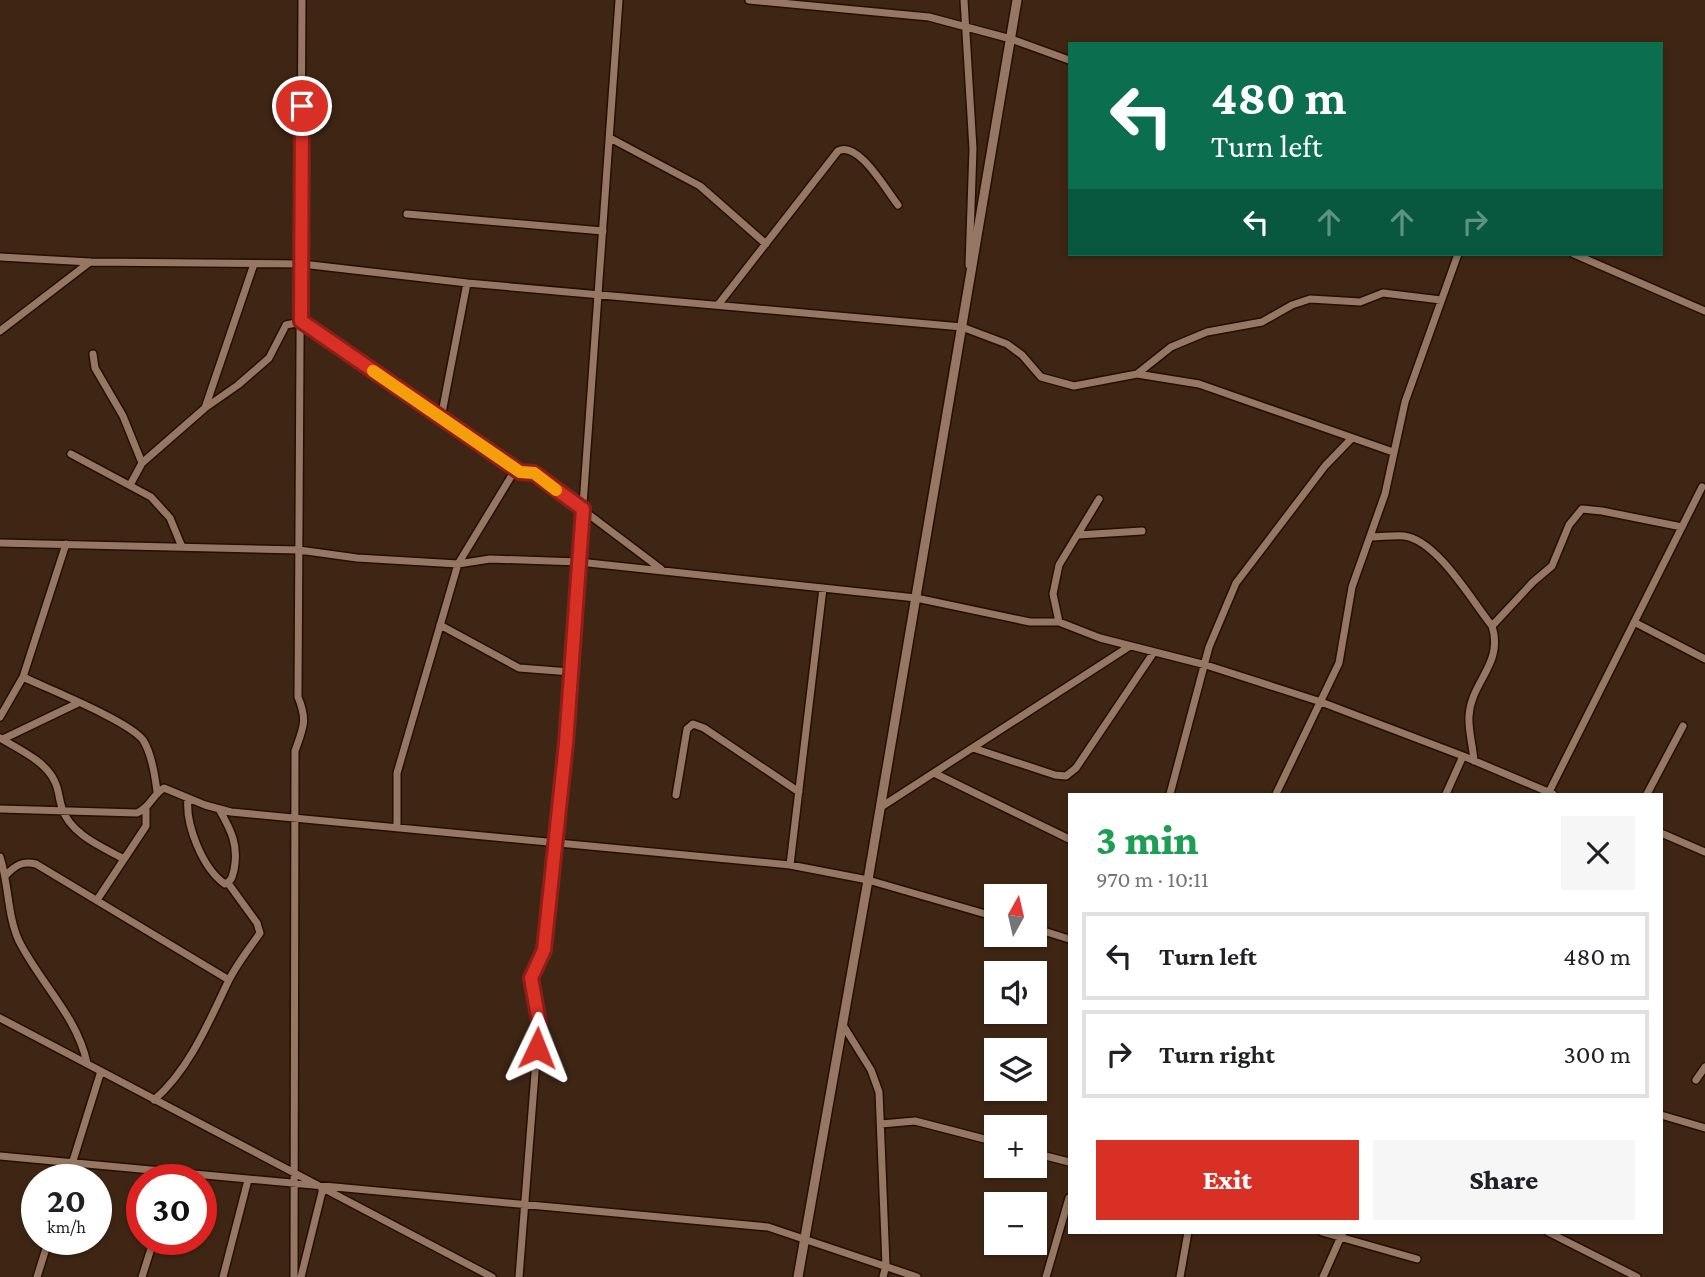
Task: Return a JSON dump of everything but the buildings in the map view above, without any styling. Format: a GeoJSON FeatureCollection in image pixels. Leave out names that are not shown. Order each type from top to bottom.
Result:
{"type":"FeatureCollection","features":[{"type":"Feature","properties":{"kind":"street"},"geometry":{"type":"LineString","coordinates":[[294,1277],[297,816],[295,751],[305,714],[298,697],[302,0]]}},
{"type":"Feature","properties":{"kind":"street"},"geometry":{"type":"LineString","coordinates":[[519,1277],[539,1022],[531,978],[544,950],[556,841],[571,672],[619,0]]}},
{"type":"Feature","properties":{"kind":"street"},"geometry":{"type":"LineString","coordinates":[[749,0],[929,17],[966,25],[1068,60]]}},
{"type":"Feature","properties":{"kind":"street"},"geometry":{"type":"LineString","coordinates":[[964,0],[973,149],[968,293]]}},
{"type":"Feature","properties":{"kind":"street"},"geometry":{"type":"LineString","coordinates":[[798,1277],[881,807],[1017,0]]}},
{"type":"Feature","properties":{"kind":"street"},"geometry":{"type":"LineString","coordinates":[[610,138],[700,187],[766,244]]}},
{"type":"Feature","properties":{"kind":"street"},"geometry":{"type":"LineString","coordinates":[[718,305],[843,148],[851,149],[860,156],[898,205]]}},
{"type":"Feature","properties":{"kind":"street"},"geometry":{"type":"LineString","coordinates":[[407,214],[603,231]]}},
{"type":"Feature","properties":{"kind":"street"},"geometry":{"type":"LineString","coordinates":[[1276,793],[1339,663],[1352,587],[1385,494],[1405,402],[1457,256]]}},
{"type":"Feature","properties":{"kind":"street"},"geometry":{"type":"LineString","coordinates":[[1579,256],[1705,311]]}},
{"type":"Feature","properties":{"kind":"street"},"geometry":{"type":"LineString","coordinates":[[0,257],[90,262],[302,264],[467,283],[962,327],[1007,344],[1023,355],[1041,377],[1074,386],[1137,374],[1199,384],[1393,452]]}},
{"type":"Feature","properties":{"kind":"street"},"geometry":{"type":"LineString","coordinates":[[0,331],[90,262]]}},
{"type":"Feature","properties":{"kind":"street"},"geometry":{"type":"LineString","coordinates":[[205,408],[254,264]]}},
{"type":"Feature","properties":{"kind":"street"},"geometry":{"type":"LineString","coordinates":[[441,418],[467,283]]}},
{"type":"Feature","properties":{"kind":"street"},"geometry":{"type":"LineString","coordinates":[[1137,374],[1171,347],[1207,332],[1262,323],[1310,299],[1360,302],[1383,293],[1441,300]]}},
{"type":"Feature","properties":{"kind":"street"},"geometry":{"type":"LineString","coordinates":[[130,485],[142,463],[205,408],[239,385],[269,358],[286,325],[301,321],[520,472]]}},
{"type":"Feature","properties":{"kind":"street"},"geometry":{"type":"LineString","coordinates":[[93,354],[95,368],[123,416],[142,463]]}},
{"type":"Feature","properties":{"kind":"street"},"geometry":{"type":"LineString","coordinates":[[1170,793],[1209,647],[1236,583],[1325,466],[1352,438]]}},
{"type":"Feature","properties":{"kind":"street"},"geometry":{"type":"LineString","coordinates":[[71,454],[152,497],[170,518],[182,547]]}},
{"type":"Feature","properties":{"kind":"street"},"geometry":{"type":"LineString","coordinates":[[397,826],[397,773],[458,564],[512,475],[520,472],[534,473],[663,570]]}},
{"type":"Feature","properties":{"kind":"street"},"geometry":{"type":"LineString","coordinates":[[1550,793],[1702,487]]}},
{"type":"Feature","properties":{"kind":"street"},"geometry":{"type":"LineString","coordinates":[[1059,622],[1053,594],[1059,565],[1099,499]]}},
{"type":"Feature","properties":{"kind":"street"},"geometry":{"type":"LineString","coordinates":[[1492,626],[1552,565],[1569,525],[1582,509],[1682,527]]}},
{"type":"Feature","properties":{"kind":"street"},"geometry":{"type":"LineString","coordinates":[[1078,534],[1142,531]]}},
{"type":"Feature","properties":{"kind":"street"},"geometry":{"type":"LineString","coordinates":[[1371,537],[1406,536],[1423,542],[1492,626],[1496,639],[1493,659],[1473,699],[1469,716],[1474,761]]}},
{"type":"Feature","properties":{"kind":"street"},"geometry":{"type":"LineString","coordinates":[[0,543],[299,550],[357,558],[458,564],[490,559],[579,562],[916,598],[1030,622],[1059,622],[1100,638],[1206,665],[1321,702],[1463,756],[1548,793]]}},
{"type":"Feature","properties":{"kind":"street"},"geometry":{"type":"LineString","coordinates":[[0,718],[23,677],[66,544]]}},
{"type":"Feature","properties":{"kind":"street"},"geometry":{"type":"LineString","coordinates":[[790,865],[823,588]]}},
{"type":"Feature","properties":{"kind":"street"},"geometry":{"type":"LineString","coordinates":[[1634,622],[1705,659]]}},
{"type":"Feature","properties":{"kind":"street"},"geometry":{"type":"LineString","coordinates":[[440,625],[519,668],[571,672]]}},
{"type":"Feature","properties":{"kind":"street"},"geometry":{"type":"LineString","coordinates":[[881,807],[1130,646]]}},
{"type":"Feature","properties":{"kind":"street"},"geometry":{"type":"LineString","coordinates":[[973,748],[1055,775],[1066,776],[1076,768],[1154,652]]}},
{"type":"Feature","properties":{"kind":"street"},"geometry":{"type":"LineString","coordinates":[[23,677],[123,725],[142,739],[154,769],[157,792]]}},
{"type":"Feature","properties":{"kind":"street"},"geometry":{"type":"LineString","coordinates":[[1,739],[78,703]]}},
{"type":"Feature","properties":{"kind":"street"},"geometry":{"type":"LineString","coordinates":[[676,795],[687,729],[693,724],[704,728],[799,792]]}},
{"type":"Feature","properties":{"kind":"street"},"geometry":{"type":"LineString","coordinates":[[1648,793],[1684,726]]}},
{"type":"Feature","properties":{"kind":"street"},"geometry":{"type":"LineString","coordinates":[[1,739],[35,759],[55,780],[62,811],[71,824],[94,843],[124,859]]}},
{"type":"Feature","properties":{"kind":"street"},"geometry":{"type":"LineString","coordinates":[[1446,793],[1463,756]]}},
{"type":"Feature","properties":{"kind":"street"},"geometry":{"type":"LineString","coordinates":[[934,773],[1068,839]]}},
{"type":"Feature","properties":{"kind":"street"},"geometry":{"type":"LineString","coordinates":[[97,900],[146,826],[146,809],[157,792],[164,788],[219,809],[790,865],[868,880],[984,914]]}},
{"type":"Feature","properties":{"kind":"street"},"geometry":{"type":"LineString","coordinates":[[187,799],[187,808],[203,857],[222,883],[228,883]]}},
{"type":"Feature","properties":{"kind":"street"},"geometry":{"type":"LineString","coordinates":[[0,809],[137,813],[146,809]]}},
{"type":"Feature","properties":{"kind":"street"},"geometry":{"type":"LineString","coordinates":[[219,809],[234,835],[237,850],[228,883]]}},
{"type":"Feature","properties":{"kind":"street"},"geometry":{"type":"LineString","coordinates":[[1663,834],[1705,852]]}},
{"type":"Feature","properties":{"kind":"street"},"geometry":{"type":"LineString","coordinates":[[0,856],[18,938],[59,1002],[81,1043],[88,1063]]}},
{"type":"Feature","properties":{"kind":"street"},"geometry":{"type":"LineString","coordinates":[[6,875],[16,865],[25,862],[36,864],[229,980]]}},
{"type":"Feature","properties":{"kind":"street"},"geometry":{"type":"LineString","coordinates":[[154,1100],[167,1089],[184,1066],[229,980],[260,933],[257,923],[228,883]]}},
{"type":"Feature","properties":{"kind":"street"},"geometry":{"type":"LineString","coordinates":[[1047,932],[1068,939]]}},
{"type":"Feature","properties":{"kind":"street"},"geometry":{"type":"LineString","coordinates":[[0,1018],[492,1277]]}},
{"type":"Feature","properties":{"kind":"street"},"geometry":{"type":"LineString","coordinates":[[843,1025],[871,1070],[878,1092],[886,1265],[884,1277]]}},
{"type":"Feature","properties":{"kind":"street"},"geometry":{"type":"LineString","coordinates":[[1696,1080],[1705,1067]]}},
{"type":"Feature","properties":{"kind":"street"},"geometry":{"type":"LineString","coordinates":[[73,1163],[101,1071]]}},
{"type":"Feature","properties":{"kind":"street"},"geometry":{"type":"LineString","coordinates":[[1663,1116],[1705,1128]]}},
{"type":"Feature","properties":{"kind":"street"},"geometry":{"type":"LineString","coordinates":[[881,1124],[915,1121],[984,1139]]}},
{"type":"Feature","properties":{"kind":"street"},"geometry":{"type":"LineString","coordinates":[[0,1156],[126,1170]]}},
{"type":"Feature","properties":{"kind":"street"},"geometry":{"type":"LineString","coordinates":[[1047,1156],[1068,1162]]}},
{"type":"Feature","properties":{"kind":"street"},"geometry":{"type":"LineString","coordinates":[[217,1178],[768,1227],[805,1237],[917,1277]]}},
{"type":"Feature","properties":{"kind":"street"},"geometry":{"type":"LineString","coordinates":[[223,1277],[248,1180]]}},
{"type":"Feature","properties":{"kind":"street"},"geometry":{"type":"LineString","coordinates":[[301,1277],[323,1188]]}},
{"type":"Feature","properties":{"kind":"street"},"geometry":{"type":"LineString","coordinates":[[1046,1277],[1068,1201]]}},
{"type":"Feature","properties":{"kind":"street"},"geometry":{"type":"LineString","coordinates":[[1181,1277],[1188,1234]]}},
{"type":"Feature","properties":{"kind":"street"},"geometry":{"type":"LineString","coordinates":[[1552,1234],[1637,1277]]}},
{"type":"Feature","properties":{"kind":"street"},"geometry":{"type":"LineString","coordinates":[[1323,1277],[1342,1235],[1417,1259]]}},
{"type":"Feature","properties":{"kind":"street"},"geometry":{"type":"LineString","coordinates":[[37,1277],[44,1255]]}},
{"type":"Feature","properties":{"kind":"street"},"geometry":{"type":"LineString","coordinates":[[142,1277],[149,1255]]}},
{"type":"Feature","properties":{"kind":"slow traffic"},"geometry":{"type":"LineString","coordinates":[[373,371],[520,472],[534,473],[556,490]]}},
{"type":"Feature","properties":{"kind":"route"},"geometry":{"type":"LineString","coordinates":[[302,106],[301,321],[520,472],[534,473],[583,509],[566,743],[544,950],[531,978],[536,989],[539,1022],[537,1048]]}}]}
